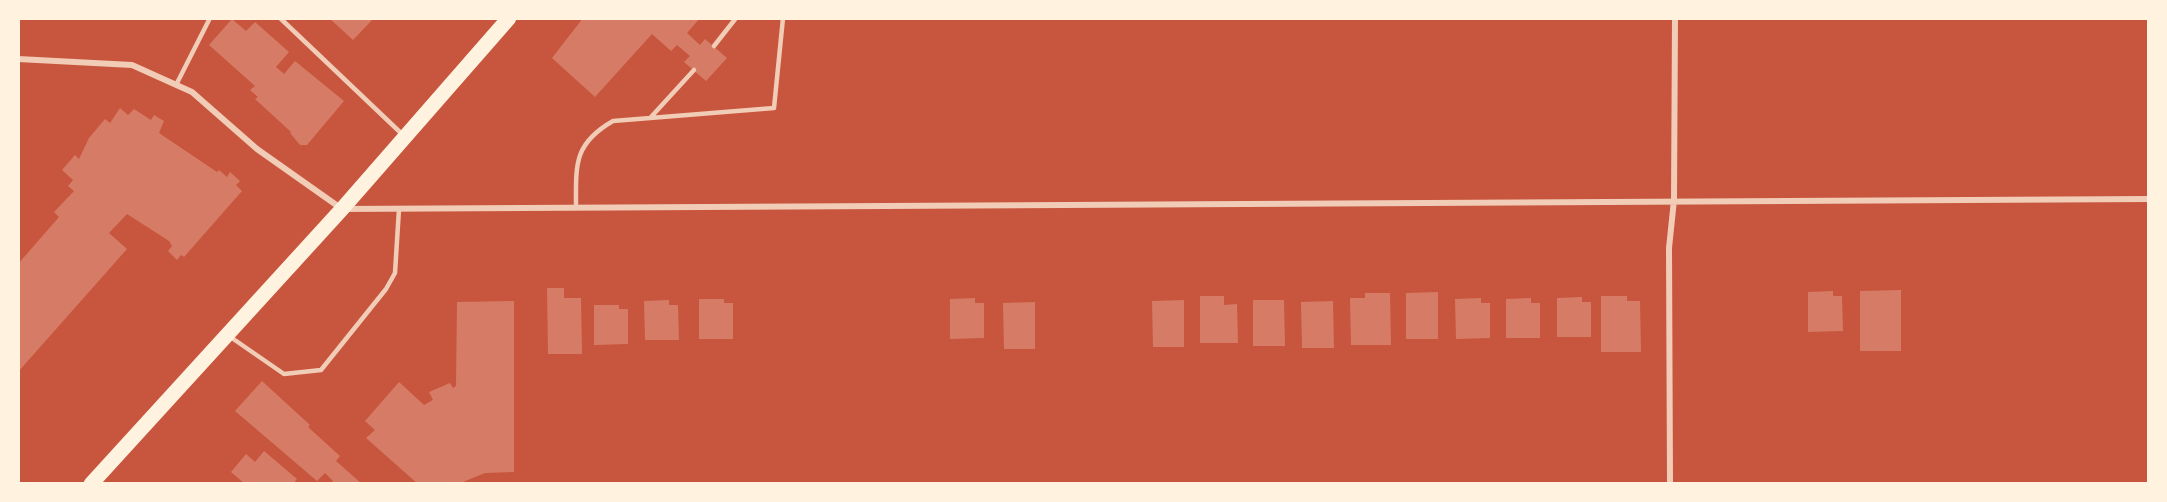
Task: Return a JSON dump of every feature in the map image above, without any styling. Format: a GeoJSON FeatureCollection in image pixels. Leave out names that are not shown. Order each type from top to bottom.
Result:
{"type":"FeatureCollection","features":[{"type":"Feature","properties":{"kind":"main road"},"geometry":{"type":"LineString","coordinates":[[91,484],[342,209],[509,18]]}},
{"type":"Feature","properties":{"kind":"street"},"geometry":{"type":"LineString","coordinates":[[1670,484],[1669,248],[1674,200],[1675,18]]}},
{"type":"Feature","properties":{"kind":"street"},"geometry":{"type":"LineString","coordinates":[[18,59],[132,65],[192,92],[257,149],[342,209],[2149,199]]}},
{"type":"Feature","properties":{"kind":"lane"},"geometry":{"type":"LineString","coordinates":[[176,85],[210,18]]}},
{"type":"Feature","properties":{"kind":"lane"},"geometry":{"type":"LineString","coordinates":[[280,18],[405,137]]}},
{"type":"Feature","properties":{"kind":"lane"},"geometry":{"type":"LineString","coordinates":[[714,46],[736,18]]}},
{"type":"Feature","properties":{"kind":"lane"},"geometry":{"type":"LineString","coordinates":[[576,208],[577,159],[581,148],[594,132],[613,121],[774,108],[783,18]]}},
{"type":"Feature","properties":{"kind":"lane"},"geometry":{"type":"LineString","coordinates":[[650,117],[694,70]]}},
{"type":"Feature","properties":{"kind":"lane"},"geometry":{"type":"LineString","coordinates":[[227,335],[284,374],[321,370],[386,289],[395,273],[399,208]]}},
{"type":"Feature","properties":{"kind":"building"},"geometry":{"type":"Polygon","coordinates":[[[329,18],[374,18],[353,40],[329,18]]]}},
{"type":"Feature","properties":{"kind":"building"},"geometry":{"type":"Polygon","coordinates":[[[583,18],[700,18],[687,33],[700,45],[705,39],[727,58],[706,81],[684,62],[690,56],[677,45],[671,51],[652,34],[595,97],[552,58],[583,18]]]}},
{"type":"Feature","properties":{"kind":"building"},"geometry":{"type":"Polygon","coordinates":[[[232,19],[246,31],[255,22],[289,52],[276,67],[284,74],[295,61],[344,101],[307,145],[300,145],[291,132],[255,99],[258,97],[250,90],[255,86],[209,45],[232,19]]]}},
{"type":"Feature","properties":{"kind":"building"},"geometry":{"type":"Polygon","coordinates":[[[120,108],[128,115],[134,109],[151,120],[154,115],[164,121],[159,133],[217,172],[219,170],[227,177],[230,172],[240,181],[236,185],[242,191],[184,257],[181,255],[177,260],[168,251],[172,246],[169,241],[127,214],[109,233],[127,249],[18,372],[18,264],[59,217],[54,212],[74,191],[68,186],[73,180],[62,170],[75,155],[79,159],[89,138],[105,119],[110,123],[120,108]]]}},
{"type":"Feature","properties":{"kind":"building"},"geometry":{"type":"Polygon","coordinates":[[[547,288],[564,288],[564,298],[581,298],[582,354],[548,354],[547,288]]]}},
{"type":"Feature","properties":{"kind":"building"},"geometry":{"type":"Polygon","coordinates":[[[1901,290],[1901,351],[1860,351],[1860,291],[1901,290]]]}},
{"type":"Feature","properties":{"kind":"building"},"geometry":{"type":"Polygon","coordinates":[[[1833,291],[1833,296],[1842,296],[1843,331],[1808,332],[1808,292],[1833,291]]]}},
{"type":"Feature","properties":{"kind":"building"},"geometry":{"type":"Polygon","coordinates":[[[1438,292],[1438,339],[1406,339],[1406,293],[1438,292]]]}},
{"type":"Feature","properties":{"kind":"building"},"geometry":{"type":"Polygon","coordinates":[[[1365,293],[1390,293],[1391,345],[1351,345],[1350,298],[1365,298],[1365,293]]]}},
{"type":"Feature","properties":{"kind":"building"},"geometry":{"type":"Polygon","coordinates":[[[1200,296],[1224,296],[1224,305],[1237,304],[1238,343],[1200,343],[1200,296]]]}},
{"type":"Feature","properties":{"kind":"building"},"geometry":{"type":"Polygon","coordinates":[[[1601,296],[1627,296],[1627,301],[1640,301],[1641,352],[1601,352],[1601,296]]]}},
{"type":"Feature","properties":{"kind":"building"},"geometry":{"type":"Polygon","coordinates":[[[1582,297],[1582,302],[1591,302],[1591,337],[1557,337],[1557,298],[1582,297]]]}},
{"type":"Feature","properties":{"kind":"building"},"geometry":{"type":"Polygon","coordinates":[[[975,298],[975,303],[984,303],[984,338],[950,339],[950,299],[975,298]]]}},
{"type":"Feature","properties":{"kind":"building"},"geometry":{"type":"Polygon","coordinates":[[[1481,298],[1481,303],[1490,303],[1490,338],[1456,339],[1455,299],[1481,298]]]}},
{"type":"Feature","properties":{"kind":"building"},"geometry":{"type":"Polygon","coordinates":[[[1531,298],[1531,303],[1540,303],[1540,338],[1506,338],[1506,299],[1531,298]]]}},
{"type":"Feature","properties":{"kind":"building"},"geometry":{"type":"Polygon","coordinates":[[[699,299],[724,299],[724,303],[733,303],[733,339],[699,339],[699,299]]]}},
{"type":"Feature","properties":{"kind":"building"},"geometry":{"type":"Polygon","coordinates":[[[669,300],[669,305],[678,305],[679,340],[645,340],[644,301],[669,300]]]}},
{"type":"Feature","properties":{"kind":"building"},"geometry":{"type":"Polygon","coordinates":[[[1184,300],[1184,347],[1153,347],[1152,301],[1184,300]]]}},
{"type":"Feature","properties":{"kind":"building"},"geometry":{"type":"Polygon","coordinates":[[[1253,300],[1284,300],[1285,346],[1253,346],[1253,300]]]}},
{"type":"Feature","properties":{"kind":"building"},"geometry":{"type":"Polygon","coordinates":[[[514,301],[514,472],[485,473],[458,484],[418,484],[366,438],[375,430],[365,421],[399,382],[424,405],[433,400],[429,392],[450,383],[453,388],[456,386],[457,302],[514,301]]]}},
{"type":"Feature","properties":{"kind":"building"},"geometry":{"type":"Polygon","coordinates":[[[1333,301],[1334,348],[1302,348],[1301,302],[1333,301]]]}},
{"type":"Feature","properties":{"kind":"building"},"geometry":{"type":"Polygon","coordinates":[[[1035,302],[1035,349],[1004,349],[1003,303],[1035,302]]]}},
{"type":"Feature","properties":{"kind":"building"},"geometry":{"type":"Polygon","coordinates":[[[594,305],[619,305],[619,309],[628,309],[628,344],[594,345],[594,305]]]}},
{"type":"Feature","properties":{"kind":"building"},"geometry":{"type":"Polygon","coordinates":[[[262,381],[310,425],[308,427],[340,456],[336,461],[362,484],[330,484],[333,481],[325,473],[317,481],[235,411],[262,381]]]}},
{"type":"Feature","properties":{"kind":"building"},"geometry":{"type":"Polygon","coordinates":[[[264,451],[297,479],[293,484],[245,484],[231,472],[246,454],[255,462],[264,451]]]}}]}
